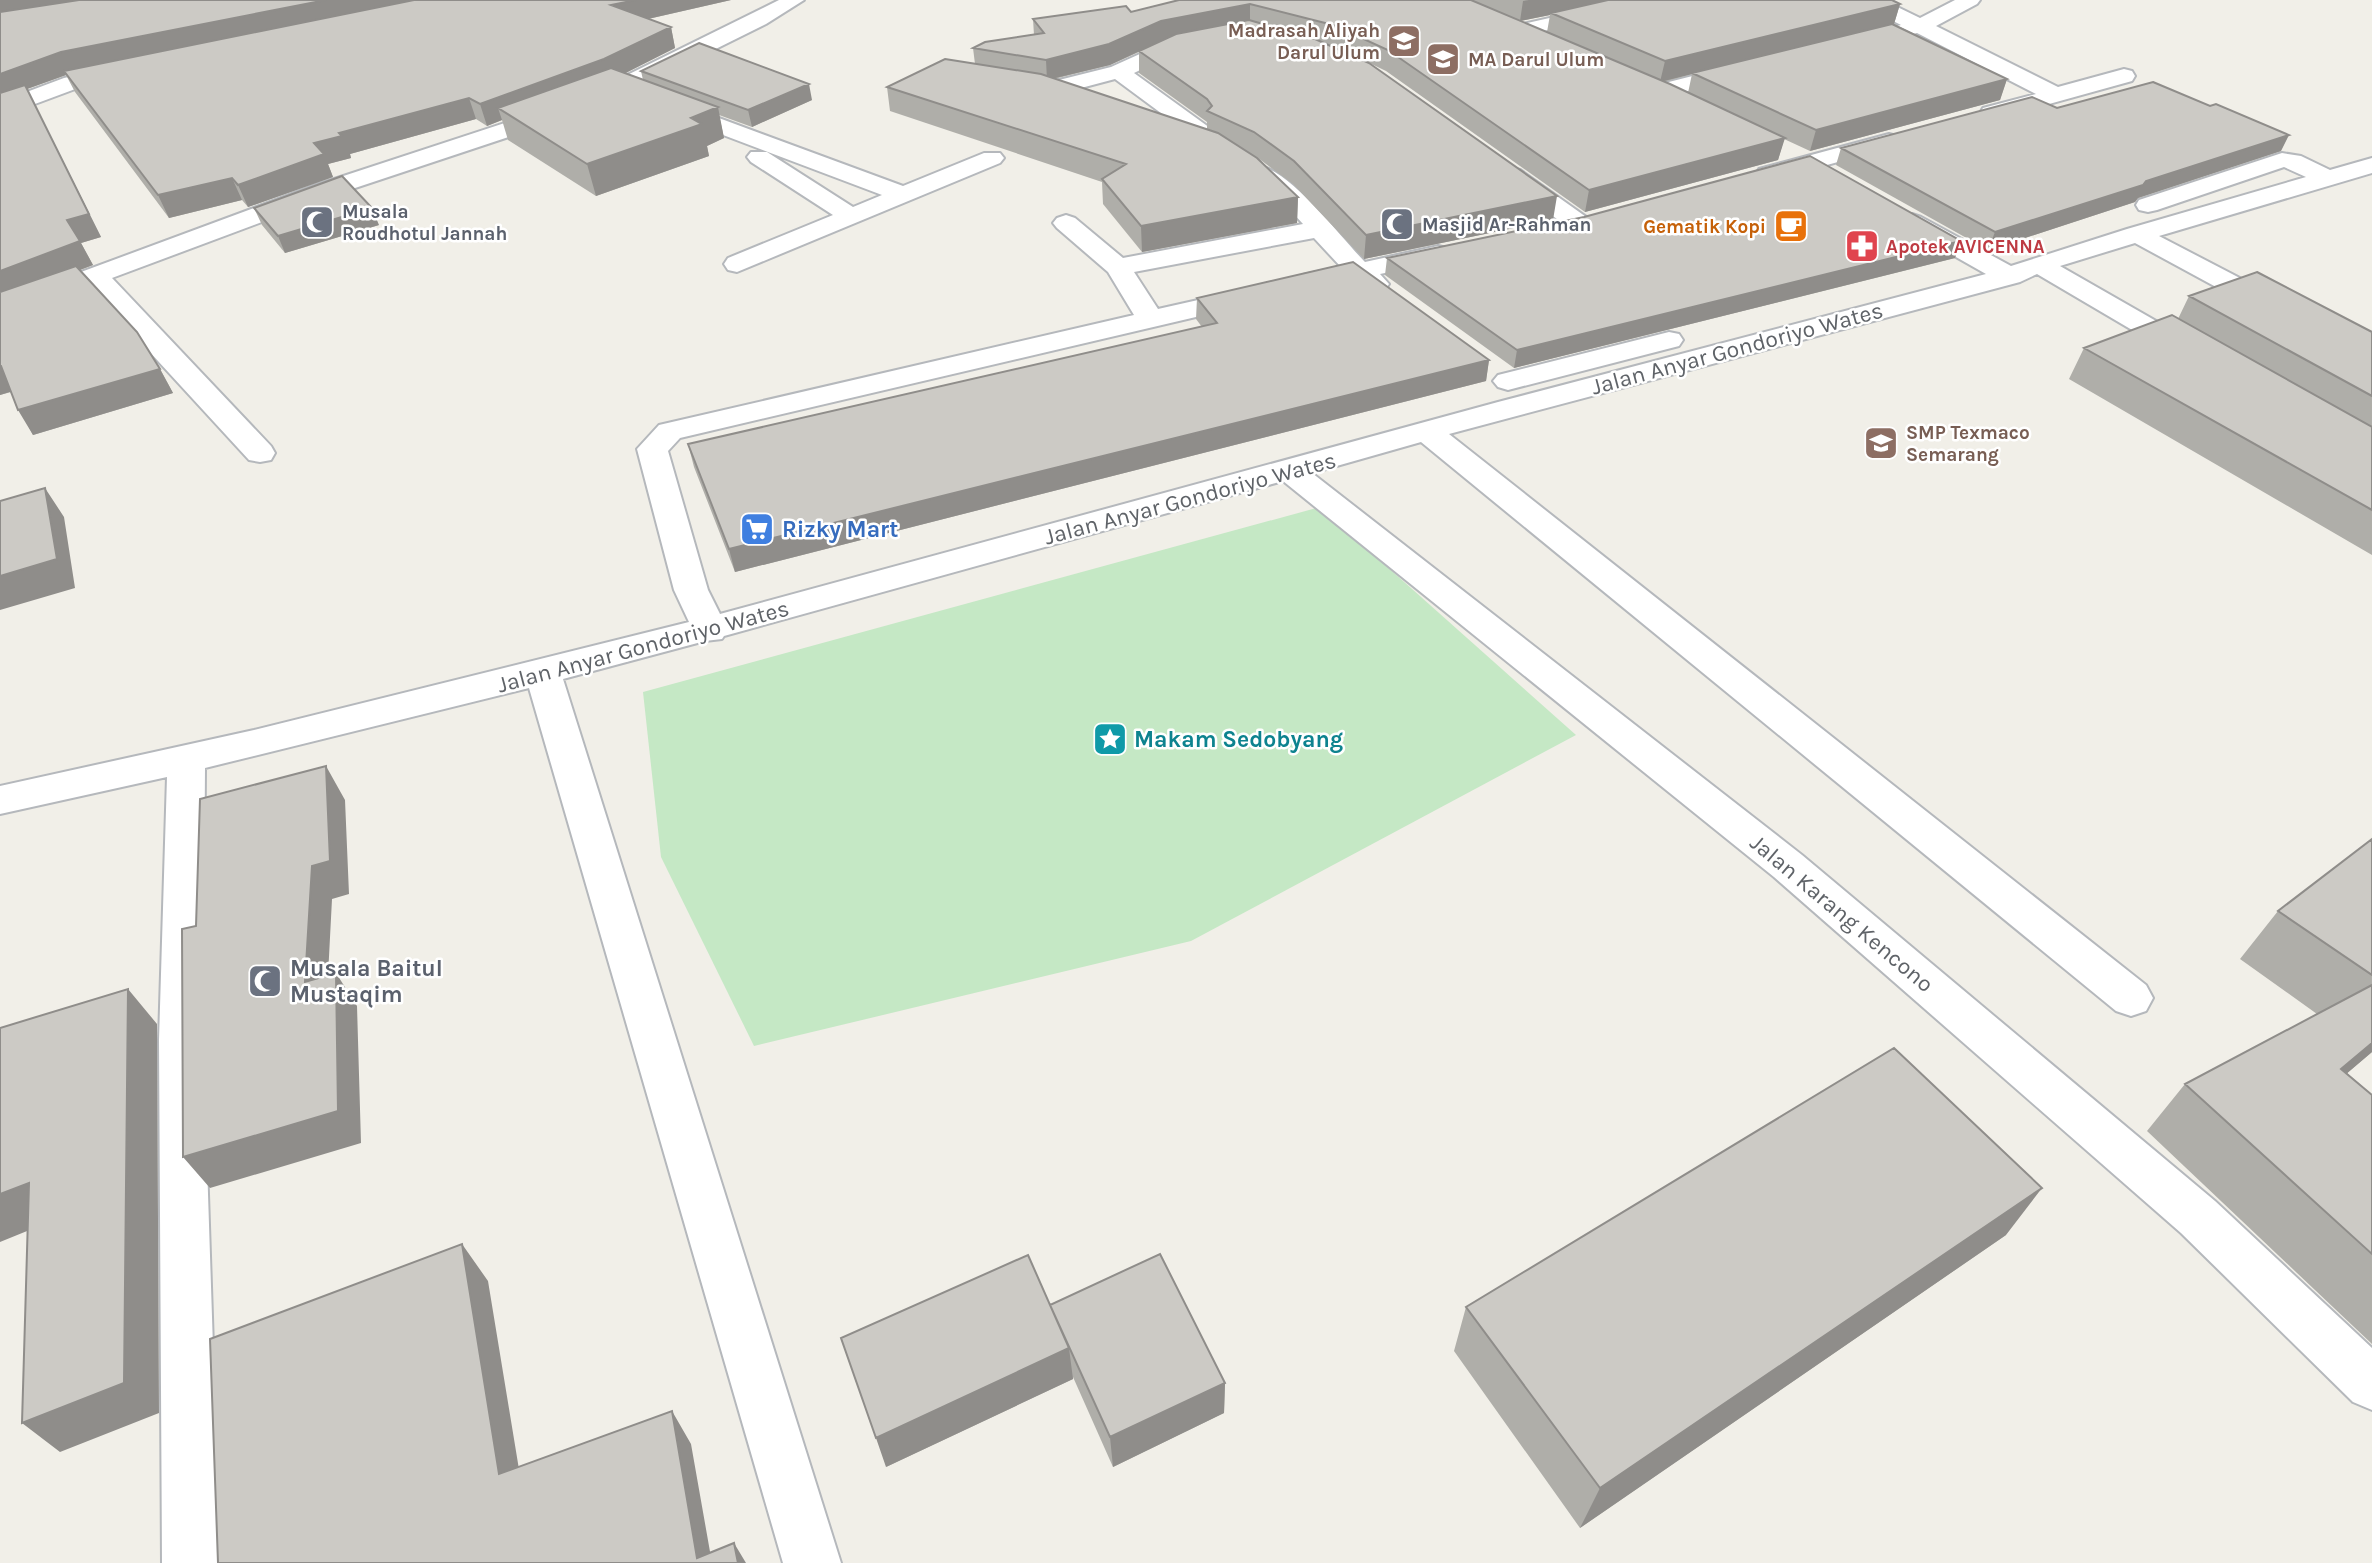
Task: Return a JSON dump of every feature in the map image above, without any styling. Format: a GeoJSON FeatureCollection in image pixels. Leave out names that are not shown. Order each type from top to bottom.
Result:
{"type":"FeatureCollection","features":[{"type":"Feature","properties":{"kind":"street"},"geometry":{"type":"LineString","coordinates":[[0,311],[325,190],[528,123],[619,88],[759,20],[794,0]]}},
{"type":"Feature","properties":{"kind":"street"},"geometry":{"type":"LineString","coordinates":[[1517,31],[1656,0]]}},
{"type":"Feature","properties":{"kind":"street"},"geometry":{"type":"LineString","coordinates":[[1867,0],[2058,96]]}},
{"type":"Feature","properties":{"kind":"street"},"geometry":{"type":"LineString","coordinates":[[1829,49],[1921,26],[1970,0]]}},
{"type":"Feature","properties":{"kind":"street"},"geometry":{"type":"LineString","coordinates":[[1493,21],[1556,48]]}},
{"type":"Feature","properties":{"kind":"street"},"geometry":{"type":"LineString","coordinates":[[1047,90],[1119,72],[1169,48],[1209,40]]}},
{"type":"Feature","properties":{"kind":"street"},"geometry":{"type":"LineString","coordinates":[[0,110],[72,83],[148,66]]}},
{"type":"Feature","properties":{"kind":"street"},"geometry":{"type":"LineString","coordinates":[[1657,92],[1763,66]]}},
{"type":"Feature","properties":{"kind":"street"},"geometry":{"type":"LineString","coordinates":[[1119,72],[1227,151],[1267,176],[1357,271],[1390,294]]}},
{"type":"Feature","properties":{"kind":"street"},"geometry":{"type":"LineString","coordinates":[[1966,120],[2124,76]]}},
{"type":"Feature","properties":{"kind":"street"},"geometry":{"type":"LineString","coordinates":[[1632,81],[1695,110]]}},
{"type":"Feature","properties":{"kind":"street"},"geometry":{"type":"LineString","coordinates":[[1021,87],[1047,90],[1085,103]]}},
{"type":"Feature","properties":{"kind":"street"},"geometry":{"type":"LineString","coordinates":[[619,88],[904,195]]}},
{"type":"Feature","properties":{"kind":"street"},"geometry":{"type":"LineString","coordinates":[[693,116],[851,216]]}},
{"type":"Feature","properties":{"kind":"street"},"geometry":{"type":"LineString","coordinates":[[1150,125],[1227,151]]}},
{"type":"Feature","properties":{"kind":"street"},"geometry":{"type":"LineString","coordinates":[[1742,181],[1821,169],[1914,135]]}},
{"type":"Feature","properties":{"kind":"street"},"geometry":{"type":"LineString","coordinates":[[1784,151],[1821,169]]}},
{"type":"Feature","properties":{"kind":"street"},"geometry":{"type":"LineString","coordinates":[[737,264],[992,158]]}},
{"type":"Feature","properties":{"kind":"street"},"geometry":{"type":"LineString","coordinates":[[1490,159],[1580,224]]}},
{"type":"Feature","properties":{"kind":"street"},"geometry":{"type":"LineString","coordinates":[[1507,384],[1979,261],[2282,160],[2293,161],[2328,178]]}},
{"type":"Feature","properties":{"kind":"street","name":"Jalan Anyar Gondoriyo Wates"},"geometry":{"type":"LineString","coordinates":[[0,800],[186,761],[710,631],[1427,432],[1507,384],[2025,270],[2136,234],[2372,165]]}},
{"type":"Feature","properties":{"kind":"street"},"geometry":{"type":"LineString","coordinates":[[1889,209],[1979,261],[2025,270],[2213,366]]}},
{"type":"Feature","properties":{"kind":"street"},"geometry":{"type":"LineString","coordinates":[[1540,232],[1607,216]]}},
{"type":"Feature","properties":{"kind":"street"},"geometry":{"type":"LineString","coordinates":[[1066,223],[1118,267],[1150,319]]}},
{"type":"Feature","properties":{"kind":"street"},"geometry":{"type":"LineString","coordinates":[[1118,267],[1319,229]]}},
{"type":"Feature","properties":{"kind":"street"},"geometry":{"type":"LineString","coordinates":[[2136,234],[2292,317]]}},
{"type":"Feature","properties":{"kind":"street"},"geometry":{"type":"LineString","coordinates":[[710,631],[691,590],[652,449],[670,431],[1462,249]]}},
{"type":"Feature","properties":{"kind":"street"},"geometry":{"type":"LineString","coordinates":[[95,275],[260,453]]}},
{"type":"Feature","properties":{"kind":"street"},"geometry":{"type":"LineString","coordinates":[[1427,432],[2131,998]]}},
{"type":"Feature","properties":{"kind":"street","name":"Jalan Karang Kencono"},"geometry":{"type":"LineString","coordinates":[[1289,470],[1788,866],[2198,1217],[2372,1384]]}},
{"type":"Feature","properties":{"kind":"street"},"geometry":{"type":"LineString","coordinates":[[543,673],[812,1563]]}},
{"type":"Feature","properties":{"kind":"street"},"geometry":{"type":"LineString","coordinates":[[186,761],[181,1040],[191,1563]]}},
{"type":"Feature","properties":{"kind":"green space"},"geometry":{"type":"Polygon","coordinates":[[[1320,507],[1576,735],[1191,941],[754,1046],[661,857],[643,692],[1320,507]]]}},
{"type":"Feature","properties":{"kind":"building"},"geometry":{"type":"Polygon","coordinates":[[[79,0],[326,0],[61,52],[0,74],[0,12],[79,0]]]}},
{"type":"Feature","properties":{"kind":"building"},"geometry":{"type":"Polygon","coordinates":[[[414,0],[636,0],[611,5],[671,27],[604,59],[480,104],[469,98],[339,133],[342,136],[314,143],[324,154],[238,185],[232,178],[158,195],[64,71],[414,0]]]}},
{"type":"Feature","properties":{"kind":"building"},"geometry":{"type":"Polygon","coordinates":[[[1179,0],[1471,0],[1670,84],[1785,138],[1589,190],[1388,50],[1333,25],[1250,4],[1161,21],[1109,44],[1046,60],[973,48],[985,42],[1044,33],[1033,19],[1126,6],[1131,12],[1179,0]]]}},
{"type":"Feature","properties":{"kind":"building"},"geometry":{"type":"Polygon","coordinates":[[[1608,0],[1892,0],[1900,4],[1665,61],[1551,13],[1608,0]]]}},
{"type":"Feature","properties":{"kind":"building"},"geometry":{"type":"Polygon","coordinates":[[[1249,20],[1315,39],[1369,63],[1557,196],[1366,235],[1294,161],[1254,132],[1207,111],[1212,106],[1207,99],[1139,51],[1176,34],[1249,20]]]}},
{"type":"Feature","properties":{"kind":"building"},"geometry":{"type":"Polygon","coordinates":[[[1892,24],[2007,79],[1816,130],[1692,73],[1892,24]]]}},
{"type":"Feature","properties":{"kind":"building"},"geometry":{"type":"Polygon","coordinates":[[[699,43],[809,84],[748,110],[641,71],[699,43]]]}},
{"type":"Feature","properties":{"kind":"building"},"geometry":{"type":"Polygon","coordinates":[[[945,59],[1041,74],[1218,133],[1257,158],[1298,197],[1141,226],[1102,179],[1126,164],[887,87],[945,59]]]}},
{"type":"Feature","properties":{"kind":"building"},"geometry":{"type":"Polygon","coordinates":[[[611,68],[718,107],[691,118],[702,124],[587,164],[498,108],[611,68]]]}},
{"type":"Feature","properties":{"kind":"building"},"geometry":{"type":"Polygon","coordinates":[[[2153,82],[2210,106],[2216,104],[2289,135],[1995,232],[1841,148],[2032,97],[2057,108],[2153,82]]]}},
{"type":"Feature","properties":{"kind":"building"},"geometry":{"type":"Polygon","coordinates":[[[25,85],[89,214],[67,220],[80,241],[0,271],[0,93],[25,85]]]}},
{"type":"Feature","properties":{"kind":"building"},"geometry":{"type":"Polygon","coordinates":[[[1810,156],[1961,241],[1517,350],[1387,258],[1584,217],[1810,156]]]}},
{"type":"Feature","properties":{"kind":"building"},"geometry":{"type":"Polygon","coordinates":[[[342,176],[372,208],[278,236],[254,208],[342,176]]]}},
{"type":"Feature","properties":{"kind":"building"},"geometry":{"type":"Polygon","coordinates":[[[1353,262],[1489,360],[729,549],[688,444],[1217,323],[1197,298],[1353,262]]]}},
{"type":"Feature","properties":{"kind":"building"},"geometry":{"type":"Polygon","coordinates":[[[76,266],[137,332],[160,369],[18,410],[0,366],[0,292],[76,266]]]}},
{"type":"Feature","properties":{"kind":"building"},"geometry":{"type":"Polygon","coordinates":[[[2257,272],[2372,332],[2372,396],[2189,296],[2257,272]]]}},
{"type":"Feature","properties":{"kind":"building"},"geometry":{"type":"Polygon","coordinates":[[[2172,315],[2372,427],[2372,510],[2084,348],[2172,315]]]}},
{"type":"Feature","properties":{"kind":"building"},"geometry":{"type":"Polygon","coordinates":[[[45,488],[57,559],[0,576],[0,501],[45,488]]]}},
{"type":"Feature","properties":{"kind":"building"},"geometry":{"type":"Polygon","coordinates":[[[326,766],[330,861],[312,866],[305,982],[336,973],[338,1111],[183,1157],[182,929],[196,926],[200,799],[326,766]]]}},
{"type":"Feature","properties":{"kind":"building"},"geometry":{"type":"Polygon","coordinates":[[[2372,839],[2372,975],[2278,911],[2372,839]]]}},
{"type":"Feature","properties":{"kind":"building"},"geometry":{"type":"Polygon","coordinates":[[[2372,985],[2372,1043],[2341,1069],[2372,1095],[2372,1254],[2185,1084],[2372,985]]]}},
{"type":"Feature","properties":{"kind":"building"},"geometry":{"type":"Polygon","coordinates":[[[128,989],[124,1383],[22,1423],[29,1183],[0,1194],[0,1028],[128,989]]]}},
{"type":"Feature","properties":{"kind":"building"},"geometry":{"type":"Polygon","coordinates":[[[1894,1048],[2042,1188],[1600,1488],[1466,1307],[1894,1048]]]}},
{"type":"Feature","properties":{"kind":"building"},"geometry":{"type":"Polygon","coordinates":[[[462,1244],[499,1474],[672,1411],[697,1558],[734,1543],[738,1563],[218,1563],[210,1339],[462,1244]]]}},
{"type":"Feature","properties":{"kind":"building"},"geometry":{"type":"Polygon","coordinates":[[[1160,1254],[1225,1383],[1110,1437],[1050,1305],[1160,1254]]]}},
{"type":"Feature","properties":{"kind":"building"},"geometry":{"type":"Polygon","coordinates":[[[1028,1255],[1069,1348],[876,1438],[841,1338],[1028,1255]]]}},
{"type":"Feature","properties":{"kind":"place","name":"Madrasah Aliyah Darul Ulum"},"geometry":{"type":"Point","coordinates":[1404,41]}},
{"type":"Feature","properties":{"kind":"place","name":"MA Darul Ulum"},"geometry":{"type":"Point","coordinates":[1443,59]}},
{"type":"Feature","properties":{"kind":"place","name":"Musala Roudhotul Jannah"},"geometry":{"type":"Point","coordinates":[317,222]}},
{"type":"Feature","properties":{"kind":"place","name":"Masjid Ar-Rahman"},"geometry":{"type":"Point","coordinates":[1397,224]}},
{"type":"Feature","properties":{"kind":"place","name":"Gematik Kopi"},"geometry":{"type":"Point","coordinates":[1791,226]}},
{"type":"Feature","properties":{"kind":"place","name":"Apotek AVICENNA"},"geometry":{"type":"Point","coordinates":[1862,246]}},
{"type":"Feature","properties":{"kind":"place","name":"SMP Texmaco Semarang"},"geometry":{"type":"Point","coordinates":[1881,443]}},
{"type":"Feature","properties":{"kind":"place","name":"Rizky Mart"},"geometry":{"type":"Point","coordinates":[757,529]}},
{"type":"Feature","properties":{"kind":"place","name":"Makam Sedobyang"},"geometry":{"type":"Point","coordinates":[1110,739]}},
{"type":"Feature","properties":{"kind":"place","name":"Musala Baitul Mustaqim"},"geometry":{"type":"Point","coordinates":[265,981]}}]}
